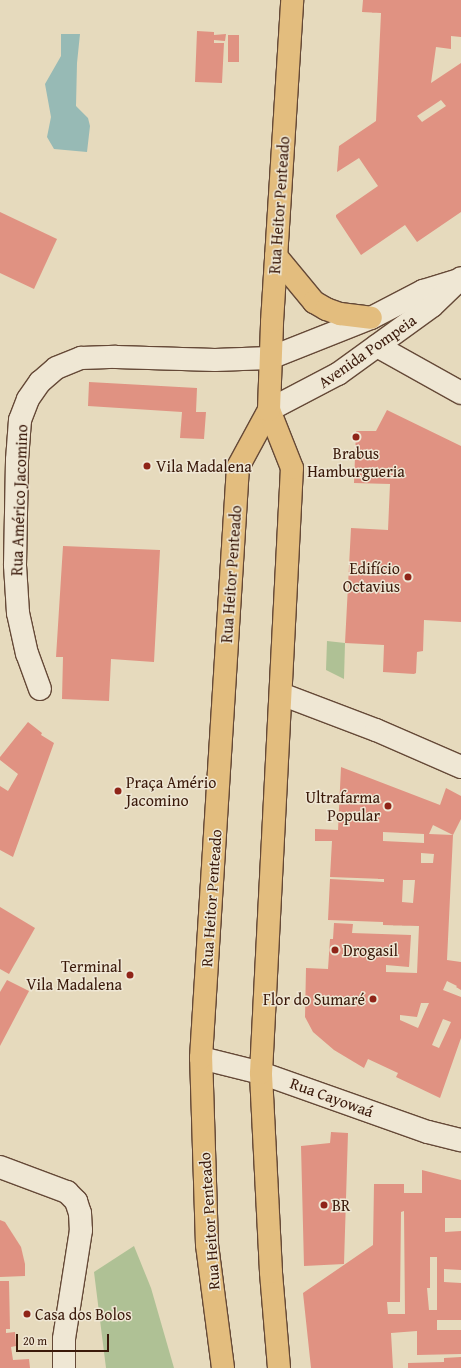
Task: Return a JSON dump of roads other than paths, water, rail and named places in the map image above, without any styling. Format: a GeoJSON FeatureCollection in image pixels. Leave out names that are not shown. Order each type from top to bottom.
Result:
{"type":"FeatureCollection","features":[{"type":"Feature","properties":{"kind":"main road","name":"Rua Heitor Penteado"},"geometry":{"type":"LineString","coordinates":[[279,1368],[271,1272],[261,1073],[292,468],[269,410],[270,358],[292,0]]}},
{"type":"Feature","properties":{"kind":"main road"},"geometry":{"type":"LineString","coordinates":[[276,256],[314,302],[326,309],[340,314],[371,318]]}},
{"type":"Feature","properties":{"kind":"main road","name":"Rua Heitor Penteado"},"geometry":{"type":"LineString","coordinates":[[223,1368],[207,1245],[201,1058],[238,467],[269,410]]}},
{"type":"Feature","properties":{"kind":"street","name":"Avenida Pompeia"},"geometry":{"type":"LineString","coordinates":[[270,358],[371,318],[423,291],[459,279]]}},
{"type":"Feature","properties":{"kind":"street","name":"Avenida Pompeia"},"geometry":{"type":"LineString","coordinates":[[269,410],[327,380],[377,346],[432,306],[459,279]]}},
{"type":"Feature","properties":{"kind":"street"},"geometry":{"type":"LineString","coordinates":[[377,346],[461,393]]}},
{"type":"Feature","properties":{"kind":"street","name":"Rua Américo Jacomino"},"geometry":{"type":"LineString","coordinates":[[40,689],[27,654],[18,613],[14,565],[17,460],[20,420],[28,399],[40,382],[56,368],[81,358],[116,357],[215,360],[270,358]]}},
{"type":"Feature","properties":{"kind":"street"},"geometry":{"type":"LineString","coordinates":[[281,694],[376,730],[461,767]]}},
{"type":"Feature","properties":{"kind":"street","name":"Rua Cayowaá"},"geometry":{"type":"LineString","coordinates":[[201,1058],[261,1073],[428,1132],[461,1140]]}},
{"type":"Feature","properties":{"kind":"street"},"geometry":{"type":"LineString","coordinates":[[0,1167],[67,1192],[76,1200],[80,1213],[81,1230],[64,1339],[64,1368]]}},
{"type":"Feature","properties":{"kind":"water"},"geometry":{"type":"Polygon","coordinates":[[[61,34],[80,34],[77,63],[76,106],[88,118],[90,126],[87,152],[54,149],[47,137],[51,117],[45,84],[61,56],[61,34]]]}},
{"type":"Feature","properties":{"kind":"place","name":"Brabus Hamburgueria"},"geometry":{"type":"Point","coordinates":[356,437]}},
{"type":"Feature","properties":{"kind":"place","name":"Vila Madalena"},"geometry":{"type":"Point","coordinates":[147,466]}},
{"type":"Feature","properties":{"kind":"place","name":"Edifício Octavius"},"geometry":{"type":"Point","coordinates":[408,577]}},
{"type":"Feature","properties":{"kind":"place","name":"Praça Amério Jacomino"},"geometry":{"type":"Point","coordinates":[118,791]}},
{"type":"Feature","properties":{"kind":"place","name":"Ultrafarma Popular"},"geometry":{"type":"Point","coordinates":[388,806]}},
{"type":"Feature","properties":{"kind":"place","name":"Drogasil"},"geometry":{"type":"Point","coordinates":[335,950]}},
{"type":"Feature","properties":{"kind":"place","name":"Terminal Vila Madalena"},"geometry":{"type":"Point","coordinates":[130,975]}},
{"type":"Feature","properties":{"kind":"place","name":"Flor do Sumaré"},"geometry":{"type":"Point","coordinates":[373,999]}},
{"type":"Feature","properties":{"kind":"place","name":"BR"},"geometry":{"type":"Point","coordinates":[324,1205]}},
{"type":"Feature","properties":{"kind":"place","name":"Casa dos Bolos"},"geometry":{"type":"Point","coordinates":[27,1314]}}]}
